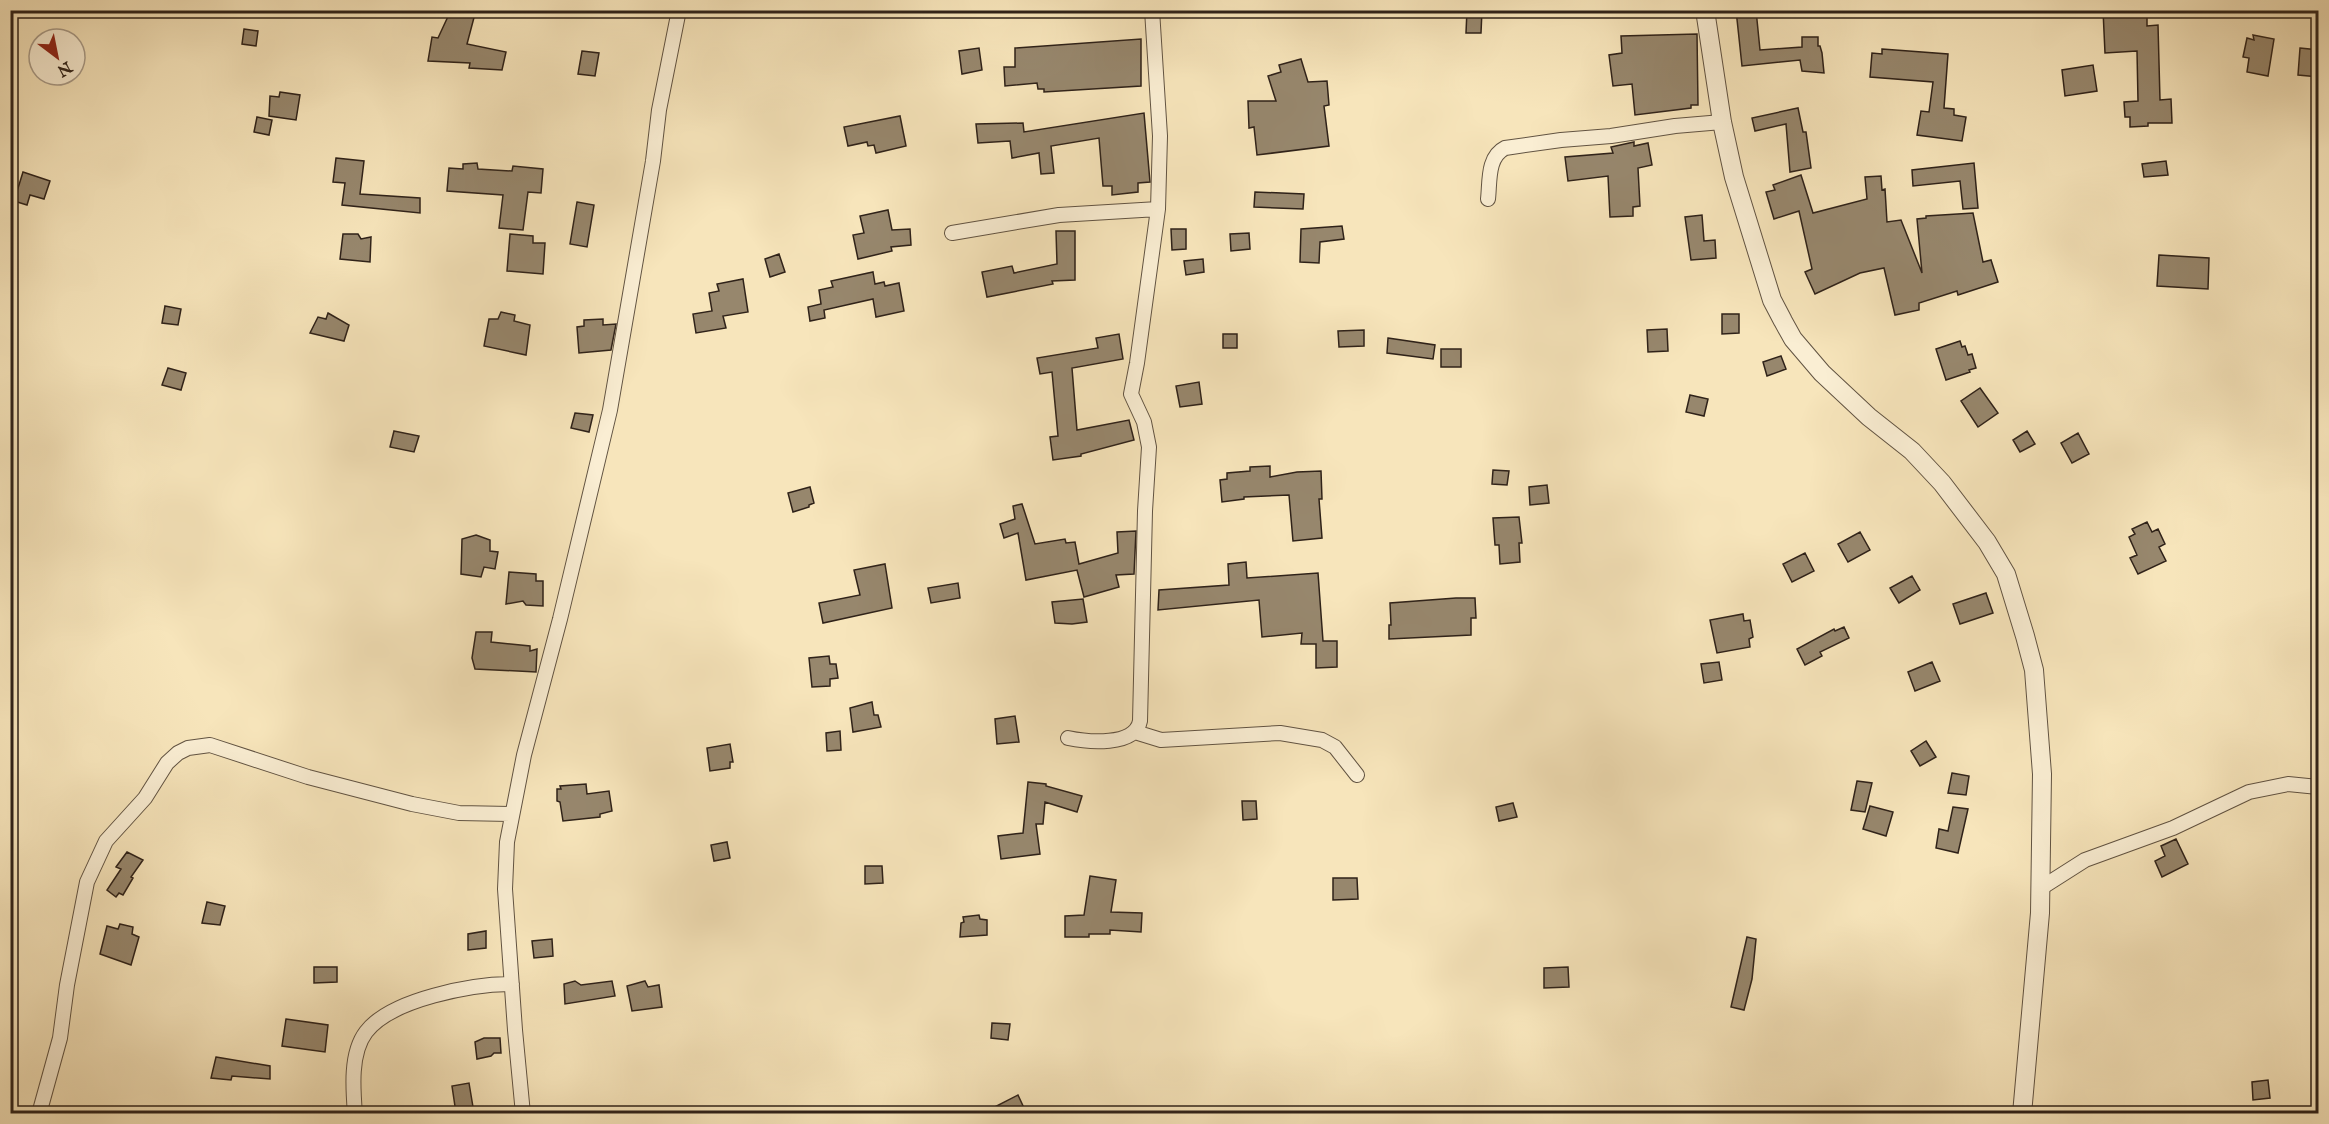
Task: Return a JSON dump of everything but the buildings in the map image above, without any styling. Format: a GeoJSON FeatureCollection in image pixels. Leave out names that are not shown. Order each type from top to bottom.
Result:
{"type":"FeatureCollection","features":[{"type":"Feature","properties":{"kind":"street"},"geometry":{"type":"LineString","coordinates":[[524,1113],[505,889],[507,842],[511,814],[610,410],[653,161],[659,110],[679,10]]}},
{"type":"Feature","properties":{"kind":"street"},"geometry":{"type":"LineString","coordinates":[[1068,738],[1101,741],[1126,737],[1139,727],[1141,712],[1145,511],[1149,447],[1144,422],[1131,394],[1158,208],[1161,136],[1152,10]]}},
{"type":"Feature","properties":{"kind":"street"},"geometry":{"type":"LineString","coordinates":[[1705,10],[1722,122],[1734,177],[1772,300],[1793,339],[1822,373],[1869,417],[1912,452],[1942,483],[1988,542],[2006,574],[2031,659],[2037,698],[2042,774],[2041,888],[2022,1113]]}},
{"type":"Feature","properties":{"kind":"street"},"geometry":{"type":"LineString","coordinates":[[1488,199],[1492,161],[1497,153],[1507,147],[1722,122]]}},
{"type":"Feature","properties":{"kind":"street"},"geometry":{"type":"LineString","coordinates":[[951,233],[1059,215],[1158,208]]}},
{"type":"Feature","properties":{"kind":"street"},"geometry":{"type":"LineString","coordinates":[[1135,732],[1161,740],[1258,733],[1309,737],[1322,740],[1335,747],[1357,776]]}},
{"type":"Feature","properties":{"kind":"street"},"geometry":{"type":"LineString","coordinates":[[39,1113],[60,1038],[66,986],[87,882],[106,842],[145,798],[167,763],[178,753],[210,745],[308,777],[412,804],[459,813],[511,814]]}},
{"type":"Feature","properties":{"kind":"street"},"geometry":{"type":"LineString","coordinates":[[2041,888],[2085,860],[2173,828],[2249,792],[2288,784],[2319,787]]}},
{"type":"Feature","properties":{"kind":"street"},"geometry":{"type":"LineString","coordinates":[[355,1113],[354,1077],[358,1046],[366,1032],[381,1018],[420,999],[477,987],[513,984]]}}]}
